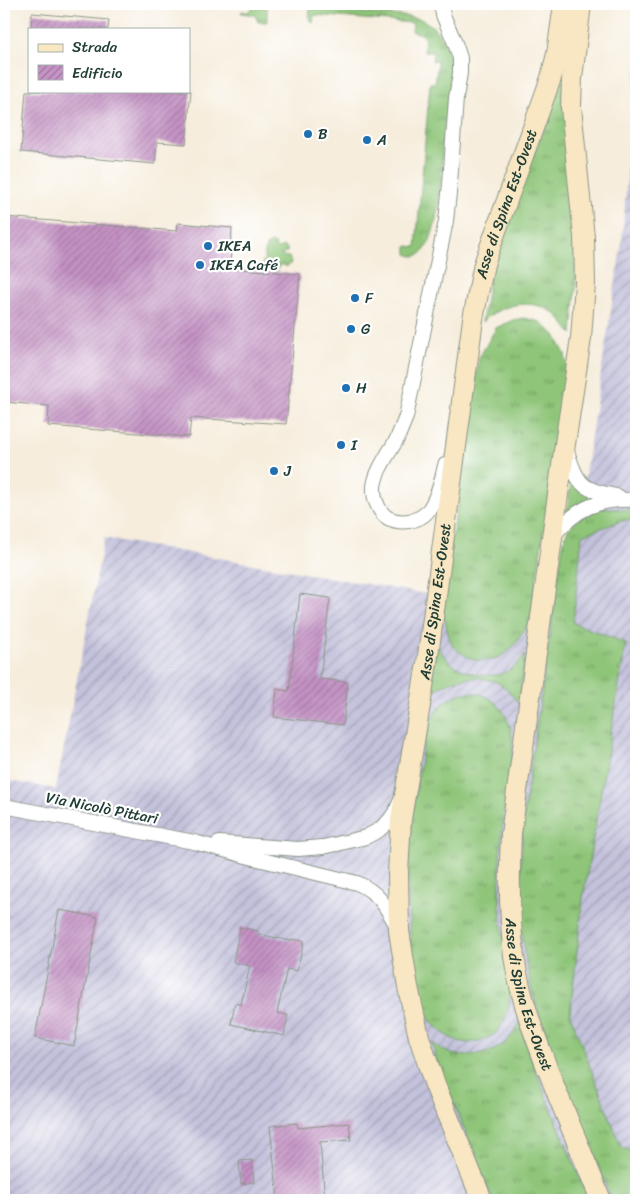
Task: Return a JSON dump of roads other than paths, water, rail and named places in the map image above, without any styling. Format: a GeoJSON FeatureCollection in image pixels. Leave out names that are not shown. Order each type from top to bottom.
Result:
{"type":"FeatureCollection","features":[{"type":"Feature","properties":{"kind":"main road","name":"Asse di Spina Est-Ovest"},"geometry":{"type":"LineString","coordinates":[[482,1200],[435,1085],[419,1037],[408,987],[399,931],[398,873],[401,819],[427,663],[467,367],[484,264],[551,78],[557,54],[564,4]]}},
{"type":"Feature","properties":{"kind":"main road","name":"Asse di Spina Est-Ovest"},"geometry":{"type":"LineString","coordinates":[[581,4],[572,78],[571,107],[584,237],[585,283],[581,338],[511,834],[509,880],[510,920],[515,958],[524,998],[535,1036],[601,1200]]}},
{"type":"Feature","properties":{"kind":"street"},"geometry":{"type":"LineString","coordinates":[[441,4],[443,15],[460,58],[450,184],[442,240],[406,417],[374,482],[375,500],[380,511],[387,517],[397,521],[412,521],[428,511],[436,496],[442,481],[454,402],[467,367]]}},
{"type":"Feature","properties":{"kind":"street"},"geometry":{"type":"LineString","coordinates":[[565,444],[572,468],[585,486],[632,500]]}},
{"type":"Feature","properties":{"kind":"street"},"geometry":{"type":"LineString","coordinates":[[552,538],[563,524],[588,506],[598,503],[632,500]]}},
{"type":"Feature","properties":{"kind":"street"},"geometry":{"type":"LineString","coordinates":[[194,842],[298,849],[323,847],[366,837],[379,830],[396,811],[408,775]]}},
{"type":"Feature","properties":{"kind":"street","name":"Via Nicolò Pittari"},"geometry":{"type":"LineString","coordinates":[[4,806],[194,842]]}},
{"type":"Feature","properties":{"kind":"street"},"geometry":{"type":"LineString","coordinates":[[194,842],[357,883],[368,888],[382,900],[399,931]]}},
{"type":"Feature","properties":{"kind":"place","name":"B"},"geometry":{"type":"Point","coordinates":[308,134]}},
{"type":"Feature","properties":{"kind":"place","name":"A"},"geometry":{"type":"Point","coordinates":[367,140]}},
{"type":"Feature","properties":{"kind":"place","name":"IKEA"},"geometry":{"type":"Point","coordinates":[208,246]}},
{"type":"Feature","properties":{"kind":"place","name":"IKEA Café"},"geometry":{"type":"Point","coordinates":[200,265]}},
{"type":"Feature","properties":{"kind":"place","name":"F"},"geometry":{"type":"Point","coordinates":[355,298]}},
{"type":"Feature","properties":{"kind":"place","name":"G"},"geometry":{"type":"Point","coordinates":[351,329]}},
{"type":"Feature","properties":{"kind":"place","name":"H"},"geometry":{"type":"Point","coordinates":[346,388]}},
{"type":"Feature","properties":{"kind":"place","name":"I"},"geometry":{"type":"Point","coordinates":[341,445]}},
{"type":"Feature","properties":{"kind":"place","name":"J"},"geometry":{"type":"Point","coordinates":[274,471]}}]}
